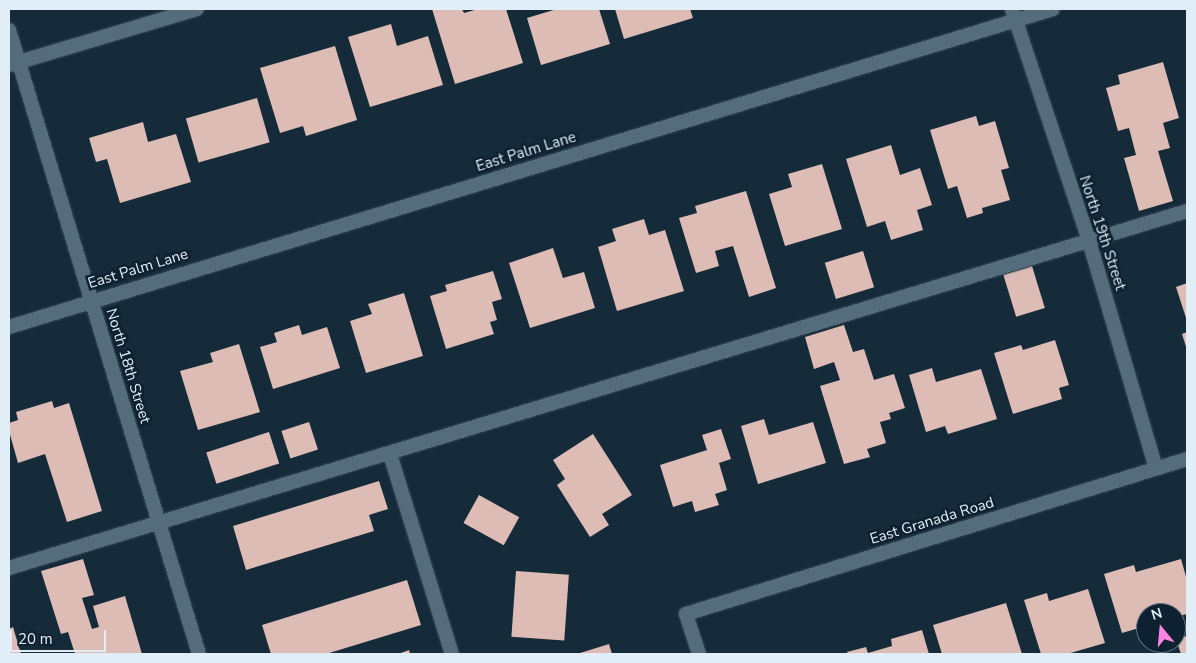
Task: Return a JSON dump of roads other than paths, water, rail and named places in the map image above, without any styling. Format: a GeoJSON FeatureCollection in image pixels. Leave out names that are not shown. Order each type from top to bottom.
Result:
{"type":"FeatureCollection","features":[{"type":"Feature","properties":{"kind":"street"},"geometry":{"type":"LineString","coordinates":[[14,64],[197,9]]}},
{"type":"Feature","properties":{"kind":"street","name":"East Palm Lane"},"geometry":{"type":"LineString","coordinates":[[9,327],[1013,15],[1053,9]]}},
{"type":"Feature","properties":{"kind":"street","name":"North 19th Street"},"geometry":{"type":"LineString","coordinates":[[1013,15],[1089,241],[1156,468]]}},
{"type":"Feature","properties":{"kind":"street","name":"North 18th Street"},"geometry":{"type":"LineString","coordinates":[[9,30],[14,64],[91,301],[198,654]]}},
{"type":"Feature","properties":{"kind":"street"},"geometry":{"type":"LineString","coordinates":[[9,568],[390,454],[726,349],[1187,211]]}},
{"type":"Feature","properties":{"kind":"street"},"geometry":{"type":"LineString","coordinates":[[390,454],[452,654]]}},
{"type":"Feature","properties":{"kind":"street","name":"East Granada Road"},"geometry":{"type":"LineString","coordinates":[[699,654],[686,614],[1187,459]]}}]}
